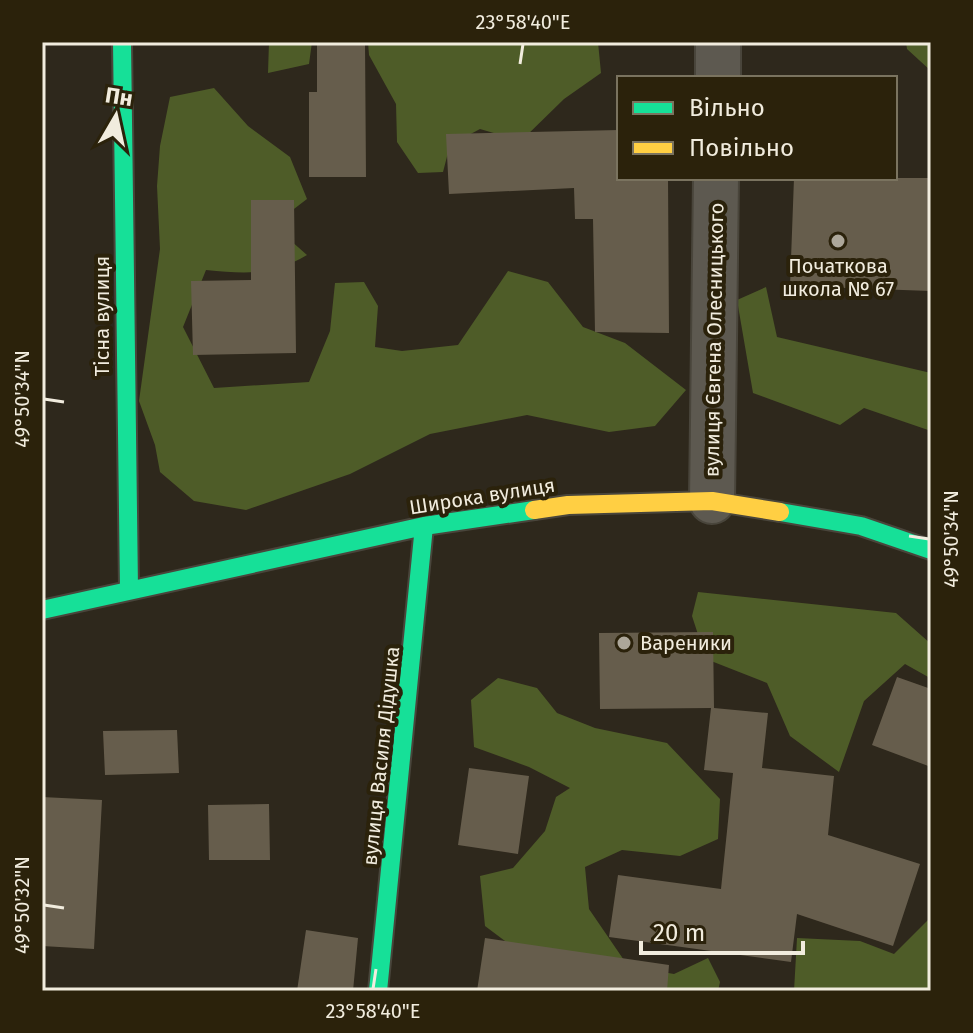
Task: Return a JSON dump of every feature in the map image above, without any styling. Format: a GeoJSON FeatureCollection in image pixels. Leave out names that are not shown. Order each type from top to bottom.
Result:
{"type":"FeatureCollection","features":[{"type":"Feature","properties":{"kind":"street","name":"Тісна вулиця"},"geometry":{"type":"LineString","coordinates":[[122,42],[129,589]]}},
{"type":"Feature","properties":{"kind":"street"},"geometry":{"type":"LineString","coordinates":[[718,42],[718,76]]}},
{"type":"Feature","properties":{"kind":"street","name":"вулиця Євгена Олесницького"},"geometry":{"type":"LineString","coordinates":[[712,501],[716,180]]}},
{"type":"Feature","properties":{"kind":"street","name":"Широка вулиця"},"geometry":{"type":"LineString","coordinates":[[42,610],[424,526],[568,505],[712,501],[861,526],[931,550]]}},
{"type":"Feature","properties":{"kind":"street","name":"вулиця Василя Дідушка"},"geometry":{"type":"LineString","coordinates":[[378,991],[424,526]]}},
{"type":"Feature","properties":{"kind":"green space"},"geometry":{"type":"Polygon","coordinates":[[[269,42],[312,42],[309,64],[268,73],[269,42]]]}},
{"type":"Feature","properties":{"kind":"green space"},"geometry":{"type":"Polygon","coordinates":[[[368,42],[598,42],[601,73],[564,99],[521,141],[480,129],[450,145],[443,172],[418,173],[397,142],[396,104],[369,55],[368,42]]]}},
{"type":"Feature","properties":{"kind":"green space"},"geometry":{"type":"Polygon","coordinates":[[[906,42],[931,42],[931,71],[907,49],[906,42]]]}},
{"type":"Feature","properties":{"kind":"green space"},"geometry":{"type":"Polygon","coordinates":[[[214,88],[248,126],[290,157],[307,199],[273,225],[307,255],[282,267],[258,272],[206,270],[183,327],[214,388],[309,382],[330,331],[335,283],[364,282],[378,306],[375,347],[402,351],[458,345],[508,271],[548,282],[583,327],[625,343],[686,390],[655,426],[609,432],[527,415],[430,434],[350,474],[246,510],[194,501],[160,472],[155,445],[139,401],[160,249],[157,186],[160,146],[170,97],[214,88]]]}},
{"type":"Feature","properties":{"kind":"green space"},"geometry":{"type":"Polygon","coordinates":[[[766,287],[777,337],[931,373],[931,431],[864,408],[840,425],[753,393],[737,300],[766,287]]]}},
{"type":"Feature","properties":{"kind":"green space"},"geometry":{"type":"Polygon","coordinates":[[[698,592],[896,613],[931,644],[931,768],[928,766],[930,678],[905,664],[864,701],[839,772],[790,736],[767,683],[706,659],[692,616],[698,592]]]}},
{"type":"Feature","properties":{"kind":"green space"},"geometry":{"type":"Polygon","coordinates":[[[498,678],[537,688],[557,713],[595,728],[667,743],[720,799],[718,839],[680,856],[622,850],[585,867],[589,909],[628,966],[674,974],[708,958],[720,982],[718,991],[572,991],[485,926],[480,876],[513,868],[545,831],[556,797],[570,788],[529,767],[474,747],[471,700],[498,678]]]}},
{"type":"Feature","properties":{"kind":"green space"},"geometry":{"type":"Polygon","coordinates":[[[931,917],[931,991],[794,991],[797,938],[860,941],[894,954],[931,917]]]}},
{"type":"Feature","properties":{"kind":"building"},"geometry":{"type":"Polygon","coordinates":[[[317,42],[365,42],[366,177],[309,177],[309,92],[317,92],[317,42]]]}},
{"type":"Feature","properties":{"kind":"building"},"geometry":{"type":"Polygon","coordinates":[[[617,130],[617,180],[668,180],[669,333],[595,332],[593,219],[575,219],[574,188],[449,194],[446,134],[617,130]]]}},
{"type":"Feature","properties":{"kind":"building"},"geometry":{"type":"Polygon","coordinates":[[[931,178],[931,291],[790,286],[794,180],[931,178]]]}},
{"type":"Feature","properties":{"kind":"building"},"geometry":{"type":"Polygon","coordinates":[[[251,200],[294,200],[296,353],[193,355],[191,281],[251,280],[251,200]]]}},
{"type":"Feature","properties":{"kind":"building"},"geometry":{"type":"Polygon","coordinates":[[[713,632],[714,708],[768,713],[762,768],[834,776],[828,835],[920,864],[893,946],[797,914],[791,962],[609,937],[618,875],[721,889],[733,773],[704,770],[711,708],[600,709],[599,633],[713,632]]]}},
{"type":"Feature","properties":{"kind":"building"},"geometry":{"type":"Polygon","coordinates":[[[897,677],[931,689],[931,767],[872,745],[897,677]]]}},
{"type":"Feature","properties":{"kind":"building"},"geometry":{"type":"Polygon","coordinates":[[[177,730],[179,773],[105,775],[103,731],[177,730]]]}},
{"type":"Feature","properties":{"kind":"building"},"geometry":{"type":"Polygon","coordinates":[[[469,768],[529,776],[518,854],[458,845],[469,768]]]}},
{"type":"Feature","properties":{"kind":"building"},"geometry":{"type":"Polygon","coordinates":[[[42,797],[102,800],[94,949],[42,946],[42,797]]]}},
{"type":"Feature","properties":{"kind":"building"},"geometry":{"type":"Polygon","coordinates":[[[269,804],[270,860],[209,860],[208,805],[269,804]]]}},
{"type":"Feature","properties":{"kind":"building"},"geometry":{"type":"Polygon","coordinates":[[[306,930],[358,938],[353,991],[297,991],[306,930]]]}},
{"type":"Feature","properties":{"kind":"building"},"geometry":{"type":"Polygon","coordinates":[[[485,938],[669,965],[667,991],[477,991],[485,938]]]}},
{"type":"Feature","properties":{"kind":"traffic: fast"},"geometry":{"type":"LineString","coordinates":[[122,42],[129,589]]}},
{"type":"Feature","properties":{"kind":"traffic: fast"},"geometry":{"type":"LineString","coordinates":[[42,610],[424,526],[534,510]]}},
{"type":"Feature","properties":{"kind":"traffic: fast"},"geometry":{"type":"LineString","coordinates":[[780,512],[861,526],[931,550]]}},
{"type":"Feature","properties":{"kind":"traffic: fast"},"geometry":{"type":"LineString","coordinates":[[378,991],[424,526]]}},
{"type":"Feature","properties":{"kind":"traffic: slow"},"geometry":{"type":"LineString","coordinates":[[534,510],[568,505],[712,501],[780,512]]}},
{"type":"Feature","properties":{"kind":"place","name":"Початкова школа № 67"},"geometry":{"type":"Point","coordinates":[838,241]}},
{"type":"Feature","properties":{"kind":"place","name":"Вареники"},"geometry":{"type":"Point","coordinates":[624,643]}}]}
